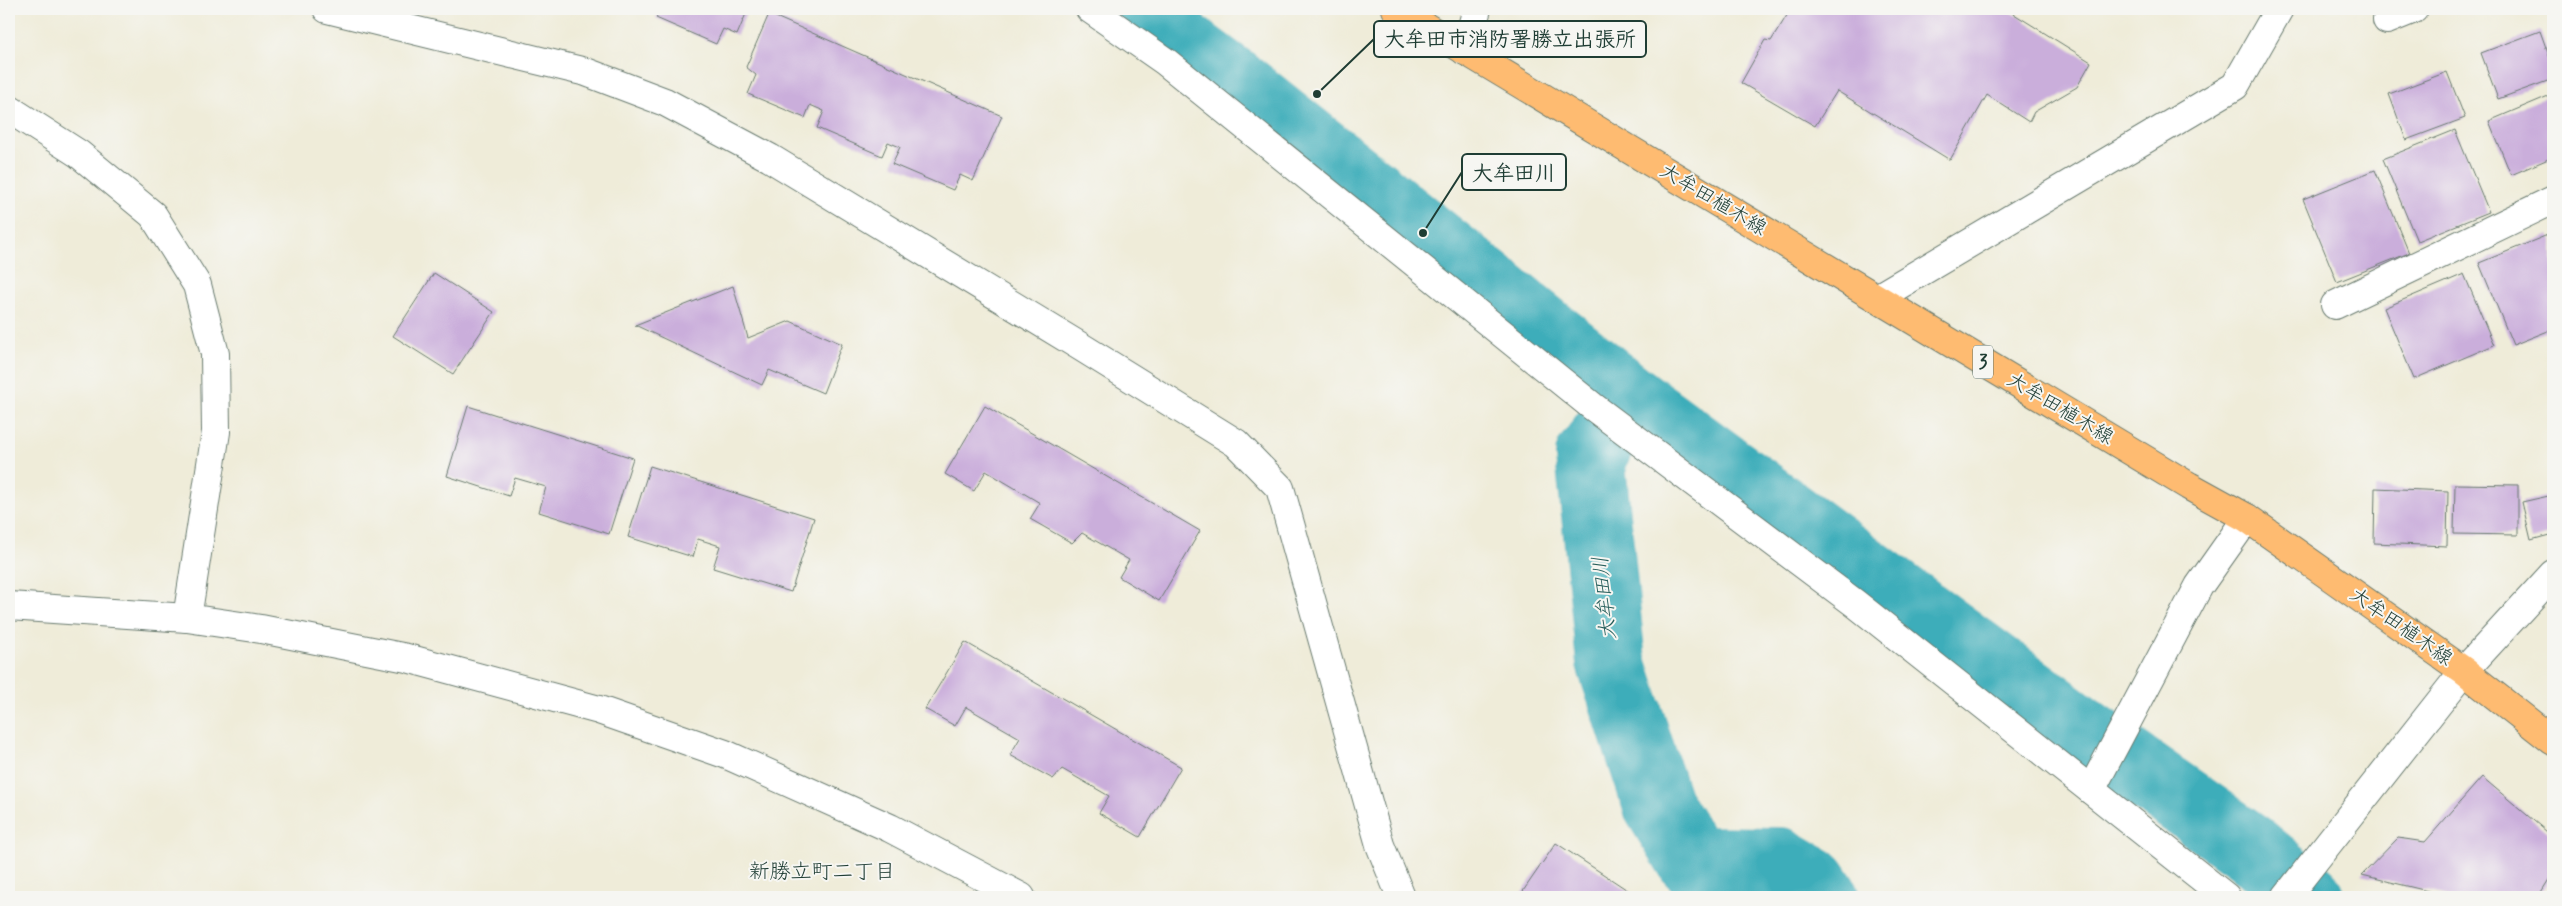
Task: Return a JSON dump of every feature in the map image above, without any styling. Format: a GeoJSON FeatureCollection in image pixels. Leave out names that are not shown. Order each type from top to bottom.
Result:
{"type":"FeatureCollection","features":[{"type":"Feature","properties":{"kind":"main road","name":"大牟田植木線"},"geometry":{"type":"LineString","coordinates":[[1396,9],[2189,486],[2247,518],[2464,671],[2553,740]]}},
{"type":"Feature","properties":{"kind":"street"},"geometry":{"type":"LineString","coordinates":[[327,9],[586,72],[665,102],[786,168],[1078,345],[1236,444],[1280,488],[1380,845],[1401,897]]}},
{"type":"Feature","properties":{"kind":"street"},"geometry":{"type":"LineString","coordinates":[[1090,9],[1166,62],[1592,406],[1627,430],[1856,604],[2096,781],[2226,897]]}},
{"type":"Feature","properties":{"kind":"street"},"geometry":{"type":"LineString","coordinates":[[1465,51],[1477,9]]}},
{"type":"Feature","properties":{"kind":"street"},"geometry":{"type":"LineString","coordinates":[[1877,298],[2235,86],[2278,9]]}},
{"type":"Feature","properties":{"kind":"street"},"geometry":{"type":"LineString","coordinates":[[2387,20],[2414,9]]}},
{"type":"Feature","properties":{"kind":"street"},"geometry":{"type":"LineString","coordinates":[[9,109],[79,154],[152,215],[196,285],[215,354],[216,432],[187,618]]}},
{"type":"Feature","properties":{"kind":"street"},"geometry":{"type":"LineString","coordinates":[[2334,305],[2553,200]]}},
{"type":"Feature","properties":{"kind":"street"},"geometry":{"type":"LineString","coordinates":[[2096,781],[2199,586],[2247,518]]}},
{"type":"Feature","properties":{"kind":"street"},"geometry":{"type":"LineString","coordinates":[[2286,897],[2464,671],[2553,574]]}},
{"type":"Feature","properties":{"kind":"street"},"geometry":{"type":"LineString","coordinates":[[9,606],[187,618],[262,629],[406,658],[599,710],[725,754],[890,828],[1021,897]]}},
{"type":"Feature","properties":{"kind":"building"},"geometry":{"type":"Polygon","coordinates":[[[660,9],[748,9],[737,35],[723,29],[716,44],[656,18],[660,9]]]}},
{"type":"Feature","properties":{"kind":"building"},"geometry":{"type":"Polygon","coordinates":[[[1791,9],[2006,9],[2091,62],[2077,87],[2034,112],[2029,122],[1987,95],[1950,160],[1837,91],[1815,126],[1741,83],[1765,40],[1771,41],[1791,9]]]}},
{"type":"Feature","properties":{"kind":"building"},"geometry":{"type":"Polygon","coordinates":[[[769,14],[1002,116],[973,181],[960,175],[953,190],[892,164],[900,147],[888,142],[882,156],[817,128],[824,111],[810,105],[805,118],[748,94],[756,75],[746,67],[769,14]]]}},
{"type":"Feature","properties":{"kind":"building"},"geometry":{"type":"Polygon","coordinates":[[[2540,31],[2553,67],[2553,79],[2498,99],[2481,53],[2540,31]]]}},
{"type":"Feature","properties":{"kind":"building"},"geometry":{"type":"Polygon","coordinates":[[[2447,72],[2465,118],[2406,140],[2389,94],[2447,72]]]}},
{"type":"Feature","properties":{"kind":"building"},"geometry":{"type":"Polygon","coordinates":[[[2553,94],[2553,157],[2511,175],[2489,121],[2553,94]]]}},
{"type":"Feature","properties":{"kind":"building"},"geometry":{"type":"Polygon","coordinates":[[[2455,130],[2489,212],[2417,241],[2383,159],[2455,130]]]}},
{"type":"Feature","properties":{"kind":"building"},"geometry":{"type":"Polygon","coordinates":[[[2375,170],[2409,253],[2337,282],[2303,199],[2375,170]]]}},
{"type":"Feature","properties":{"kind":"building"},"geometry":{"type":"Polygon","coordinates":[[[2550,234],[2553,240],[2553,329],[2513,345],[2479,263],[2550,234]]]}},
{"type":"Feature","properties":{"kind":"building"},"geometry":{"type":"Polygon","coordinates":[[[434,273],[494,312],[453,374],[393,336],[434,273]]]}},
{"type":"Feature","properties":{"kind":"building"},"geometry":{"type":"Polygon","coordinates":[[[2464,274],[2494,345],[2414,379],[2384,308],[2464,274]]]}},
{"type":"Feature","properties":{"kind":"building"},"geometry":{"type":"Polygon","coordinates":[[[733,286],[748,338],[790,321],[842,344],[823,393],[769,370],[762,385],[635,325],[733,286]]]}},
{"type":"Feature","properties":{"kind":"building"},"geometry":{"type":"Polygon","coordinates":[[[468,406],[633,458],[609,534],[539,512],[546,487],[515,478],[509,496],[447,476],[468,406]]]}},
{"type":"Feature","properties":{"kind":"building"},"geometry":{"type":"Polygon","coordinates":[[[985,406],[1200,531],[1159,601],[1119,577],[1129,560],[1082,533],[1072,543],[1030,519],[1040,503],[986,471],[974,491],[945,474],[985,406]]]}},
{"type":"Feature","properties":{"kind":"building"},"geometry":{"type":"Polygon","coordinates":[[[650,466],[814,518],[791,592],[713,568],[720,546],[698,539],[693,557],[628,537],[650,466]]]}},
{"type":"Feature","properties":{"kind":"building"},"geometry":{"type":"Polygon","coordinates":[[[2455,484],[2518,485],[2518,535],[2454,534],[2455,484]]]}},
{"type":"Feature","properties":{"kind":"building"},"geometry":{"type":"Polygon","coordinates":[[[2375,488],[2448,491],[2447,546],[2374,543],[2375,488]]]}},
{"type":"Feature","properties":{"kind":"building"},"geometry":{"type":"Polygon","coordinates":[[[2553,495],[2553,534],[2531,540],[2522,502],[2553,495]]]}},
{"type":"Feature","properties":{"kind":"building"},"geometry":{"type":"Polygon","coordinates":[[[965,642],[1181,767],[1140,837],[1099,813],[1109,796],[1062,769],[1053,779],[1010,755],[1020,738],[966,707],[955,726],[925,709],[965,642]]]}},
{"type":"Feature","properties":{"kind":"building"},"geometry":{"type":"Polygon","coordinates":[[[2482,777],[2553,837],[2553,873],[2538,897],[2452,897],[2362,875],[2398,838],[2425,842],[2482,777]]]}},
{"type":"Feature","properties":{"kind":"building"},"geometry":{"type":"Polygon","coordinates":[[[1556,843],[1638,897],[1519,897],[1556,843]]]}},
{"type":"Feature","properties":{"kind":"waterway","name":"大牟田川"},"geometry":{"type":"LineString","coordinates":[[1134,9],[1244,90],[1633,401],[1623,410],[1590,456],[1611,662],[1658,806],[1692,861],[1780,862],[1814,882],[1824,897]]}},
{"type":"Feature","properties":{"kind":"waterway"},"geometry":{"type":"LineString","coordinates":[[1633,401],[2085,733],[2250,848],[2309,897]]}},
{"type":"Feature","properties":{"kind":"place","name":"大牟田市消防署勝立出張所"},"geometry":{"type":"Point","coordinates":[1317,94]}},
{"type":"Feature","properties":{"kind":"place","name":"大牟田川"},"geometry":{"type":"Point","coordinates":[1423,233]}},
{"type":"Feature","properties":{"kind":"district","name":"新勝立町二丁目"},"geometry":{"type":"Point","coordinates":[822,872]}}]}
